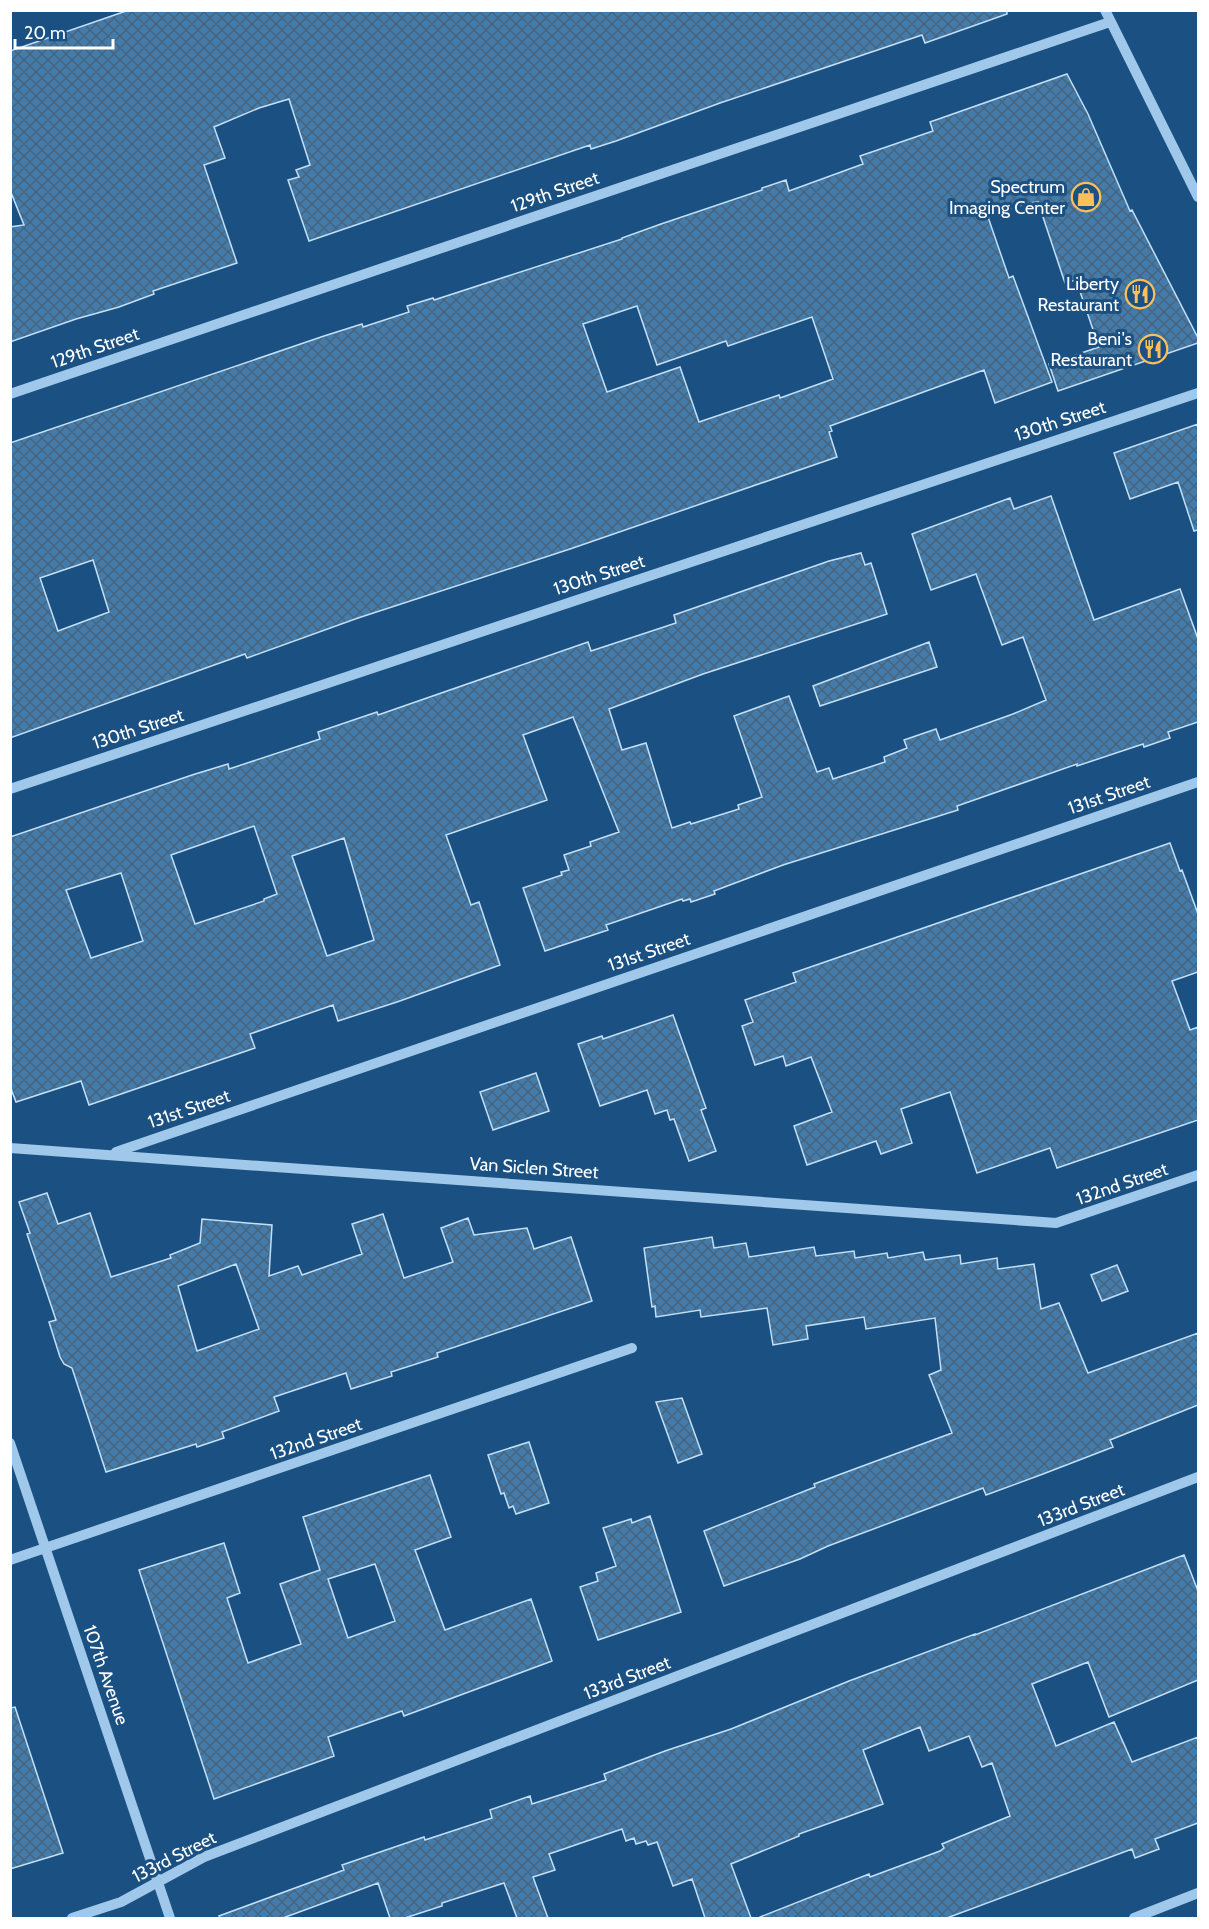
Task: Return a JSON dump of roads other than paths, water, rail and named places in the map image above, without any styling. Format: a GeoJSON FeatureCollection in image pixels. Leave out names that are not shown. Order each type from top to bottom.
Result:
{"type":"FeatureCollection","features":[{"type":"Feature","properties":{"kind":"street"},"geometry":{"type":"LineString","coordinates":[[1105,10],[1198,197]]}},
{"type":"Feature","properties":{"kind":"street","name":"129th Street"},"geometry":{"type":"LineString","coordinates":[[10,394],[1110,22]]}},
{"type":"Feature","properties":{"kind":"street","name":"130th Street"},"geometry":{"type":"LineString","coordinates":[[10,789],[1198,393]]}},
{"type":"Feature","properties":{"kind":"street","name":"131st Street"},"geometry":{"type":"LineString","coordinates":[[110,1154],[1198,782]]}},
{"type":"Feature","properties":{"kind":"street","name":"Van Siclen Street"},"geometry":{"type":"LineString","coordinates":[[10,1148],[1056,1223]]}},
{"type":"Feature","properties":{"kind":"street","name":"132nd Street"},"geometry":{"type":"LineString","coordinates":[[1056,1223],[1198,1175]]}},
{"type":"Feature","properties":{"kind":"street","name":"132nd Street"},"geometry":{"type":"LineString","coordinates":[[10,1560],[632,1348]]}},
{"type":"Feature","properties":{"kind":"street","name":"107th Avenue"},"geometry":{"type":"LineString","coordinates":[[10,1443],[170,1918]]}},
{"type":"Feature","properties":{"kind":"street","name":"133rd Street"},"geometry":{"type":"LineString","coordinates":[[72,1918],[121,1902],[204,1857],[1198,1477]]}},
{"type":"Feature","properties":{"kind":"street"},"geometry":{"type":"LineString","coordinates":[[1134,1918],[1198,1893]]}},
{"type":"Feature","properties":{"kind":"place","name":"Spectrum Imaging Center"},"geometry":{"type":"Point","coordinates":[1086,197]}},
{"type":"Feature","properties":{"kind":"place","name":"Liberty Restaurant"},"geometry":{"type":"Point","coordinates":[1140,294]}},
{"type":"Feature","properties":{"kind":"place","name":"Beni's Restaurant"},"geometry":{"type":"Point","coordinates":[1153,349]}}]}
